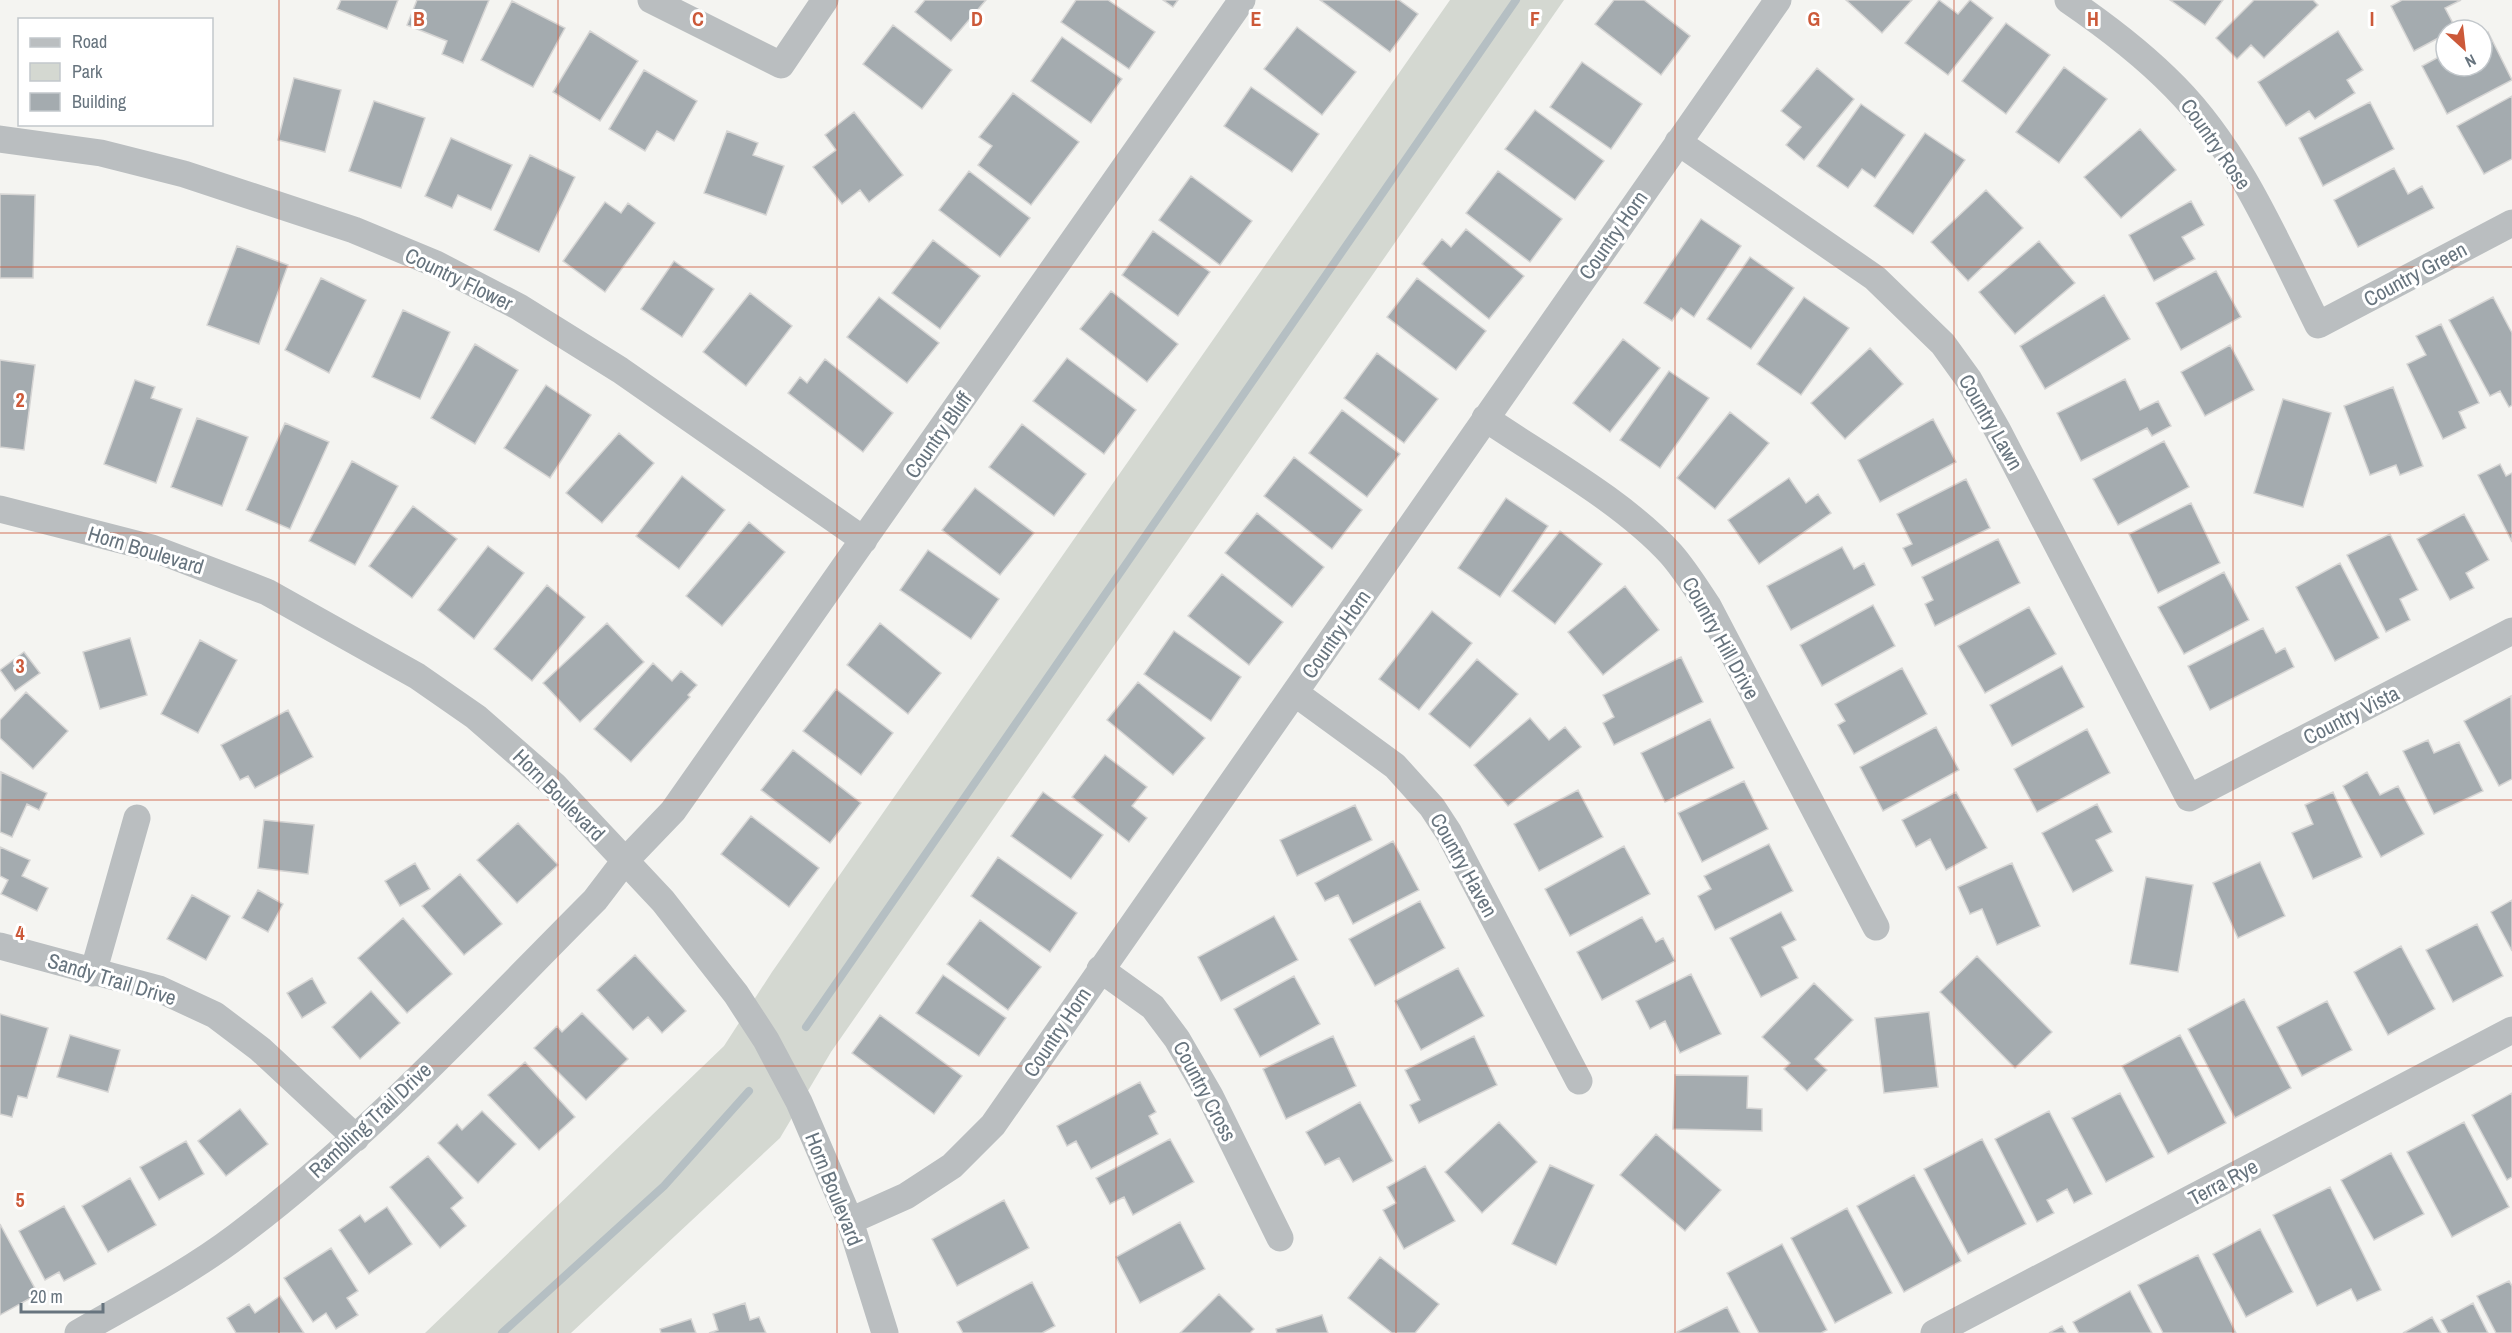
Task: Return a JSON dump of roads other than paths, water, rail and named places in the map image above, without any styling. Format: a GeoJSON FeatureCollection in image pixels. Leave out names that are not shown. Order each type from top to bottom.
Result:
{"type":"FeatureCollection","features":[{"type":"Feature","properties":{"kind":"street"},"geometry":{"type":"LineString","coordinates":[[651,0],[781,65],[825,0]]}},
{"type":"Feature","properties":{"kind":"street","name":"Country Bluff"},"geometry":{"type":"LineString","coordinates":[[624,862],[673,812],[1242,0]]}},
{"type":"Feature","properties":{"kind":"street","name":"Country Horn"},"geometry":{"type":"LineString","coordinates":[[850,1221],[906,1196],[960,1158],[993,1125],[1778,0]]}},
{"type":"Feature","properties":{"kind":"street","name":"Country Rose"},"geometry":{"type":"LineString","coordinates":[[2068,0],[2141,54],[2176,88],[2207,125],[2257,203],[2318,325]]}},
{"type":"Feature","properties":{"kind":"street","name":"Country Flower"},"geometry":{"type":"LineString","coordinates":[[0,139],[101,153],[184,174],[354,230],[436,264],[519,307],[620,370],[864,540]]}},
{"type":"Feature","properties":{"kind":"street","name":"Country Lawn"},"geometry":{"type":"LineString","coordinates":[[1678,142],[1875,278],[1943,344],[1969,380],[1998,430],[2189,798]]}},
{"type":"Feature","properties":{"kind":"street","name":"Country Green"},"geometry":{"type":"LineString","coordinates":[[2318,325],[2512,223]]}},
{"type":"Feature","properties":{"kind":"street","name":"Country Hill Drive"},"geometry":{"type":"LineString","coordinates":[[1485,418],[1626,513],[1671,554],[1690,578],[1708,606],[1876,927]]}},
{"type":"Feature","properties":{"kind":"street","name":"Horn Boulevard"},"geometry":{"type":"LineString","coordinates":[[0,509],[152,548],[267,592],[417,676],[476,717],[555,786],[663,901],[729,984],[766,1040],[799,1102],[850,1221],[885,1333]]}},
{"type":"Feature","properties":{"kind":"street","name":"Country Vista"},"geometry":{"type":"LineString","coordinates":[[2189,798],[2512,631]]}},
{"type":"Feature","properties":{"kind":"street","name":"Country Haven"},"geometry":{"type":"LineString","coordinates":[[1295,693],[1395,766],[1432,807],[1449,833],[1578,1081]]}},
{"type":"Feature","properties":{"kind":"street"},"geometry":{"type":"LineString","coordinates":[[93,973],[137,818]]}},
{"type":"Feature","properties":{"kind":"street","name":"Rambling Trail Drive"},"geometry":{"type":"LineString","coordinates":[[78,1333],[160,1286],[237,1237],[356,1138],[595,900],[624,862]]}},
{"type":"Feature","properties":{"kind":"street","name":"Sandy Trail Drive"},"geometry":{"type":"LineString","coordinates":[[0,946],[159,989],[215,1015],[260,1049],[356,1138]]}},
{"type":"Feature","properties":{"kind":"street","name":"Country Cross"},"geometry":{"type":"LineString","coordinates":[[1100,969],[1153,1007],[1177,1039],[1209,1096],[1280,1238]]}},
{"type":"Feature","properties":{"kind":"street","name":"Terra Rye"},"geometry":{"type":"LineString","coordinates":[[1934,1333],[2512,1030]]}},
{"type":"Feature","properties":{"kind":"waterway"},"geometry":{"type":"LineString","coordinates":[[806,1027],[1516,0]]}},
{"type":"Feature","properties":{"kind":"waterway"},"geometry":{"type":"LineString","coordinates":[[502,1333],[664,1186],[749,1091]]}}]}
